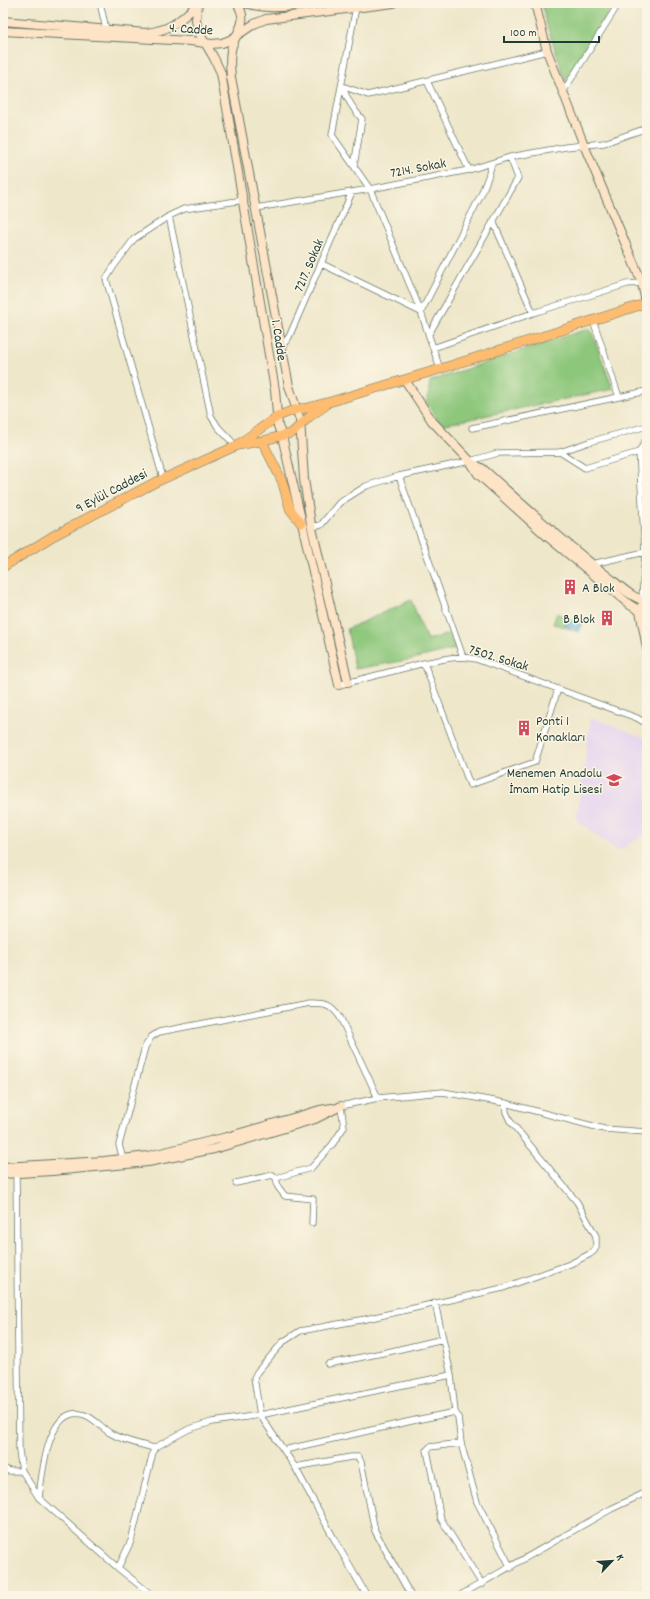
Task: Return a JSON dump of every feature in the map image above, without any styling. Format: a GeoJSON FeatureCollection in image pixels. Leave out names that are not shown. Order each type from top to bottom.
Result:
{"type":"FeatureCollection","features":[{"type":"Feature","properties":{"kind":"main road","name":"9 Eylül Caddesi"},"geometry":{"type":"LineString","coordinates":[[3,567],[53,536],[163,478],[236,446],[278,416],[297,409],[307,408],[405,380],[647,303]]}},
{"type":"Feature","properties":{"kind":"main road","name":"9 Eylül Caddesi"},"geometry":{"type":"LineString","coordinates":[[236,446],[292,433],[309,417],[333,401]]}},
{"type":"Feature","properties":{"kind":"main road"},"geometry":{"type":"LineString","coordinates":[[262,441],[282,481],[290,509],[306,523]]}},
{"type":"Feature","properties":{"kind":"street"},"geometry":{"type":"LineString","coordinates":[[100,3],[106,29]]}},
{"type":"Feature","properties":{"kind":"street","name":"4. Cadde"},"geometry":{"type":"LineString","coordinates":[[3,21],[146,33],[161,31],[184,17],[198,3]]}},
{"type":"Feature","properties":{"kind":"street","name":"1. Cadde"},"geometry":{"type":"LineString","coordinates":[[198,3],[196,26],[221,74],[244,200],[275,390],[278,426],[306,523],[348,682]]}},
{"type":"Feature","properties":{"kind":"street","name":"1. Cadde"},"geometry":{"type":"LineString","coordinates":[[236,3],[241,10],[242,20],[240,30],[236,35],[232,48],[230,61],[231,77],[289,386],[297,409],[300,427],[306,523],[339,685]]}},
{"type":"Feature","properties":{"kind":"street"},"geometry":{"type":"LineString","coordinates":[[245,3],[265,8],[293,7],[314,3]]}},
{"type":"Feature","properties":{"kind":"street","name":"4. Cadde"},"geometry":{"type":"LineString","coordinates":[[3,31],[204,42],[212,44],[230,40],[236,35],[266,19],[351,6],[394,3]]}},
{"type":"Feature","properties":{"kind":"street"},"geometry":{"type":"LineString","coordinates":[[535,3],[547,51],[563,92],[584,145],[645,281],[647,303]]}},
{"type":"Feature","properties":{"kind":"street"},"geometry":{"type":"LineString","coordinates":[[563,92],[619,3]]}},
{"type":"Feature","properties":{"kind":"street"},"geometry":{"type":"LineString","coordinates":[[351,6],[342,86],[332,135],[370,188],[421,312],[440,369]]}},
{"type":"Feature","properties":{"kind":"street"},"geometry":{"type":"LineString","coordinates":[[342,86],[368,95],[547,51]]}},
{"type":"Feature","properties":{"kind":"street"},"geometry":{"type":"LineString","coordinates":[[427,80],[469,170]]}},
{"type":"Feature","properties":{"kind":"street"},"geometry":{"type":"LineString","coordinates":[[342,86],[353,110],[362,120],[354,166]]}},
{"type":"Feature","properties":{"kind":"street","name":"7214. Sokak"},"geometry":{"type":"LineString","coordinates":[[256,208],[469,170],[510,157],[604,143],[647,128]]}},
{"type":"Feature","properties":{"kind":"street"},"geometry":{"type":"LineString","coordinates":[[429,334],[518,178],[510,157]]}},
{"type":"Feature","properties":{"kind":"street"},"geometry":{"type":"LineString","coordinates":[[421,312],[481,195],[492,163]]}},
{"type":"Feature","properties":{"kind":"street","name":"7217. Sokak"},"geometry":{"type":"LineString","coordinates":[[282,346],[289,337],[352,192]]}},
{"type":"Feature","properties":{"kind":"street"},"geometry":{"type":"LineString","coordinates":[[163,478],[106,280],[114,266],[134,239],[169,216],[184,209],[244,200]]}},
{"type":"Feature","properties":{"kind":"street"},"geometry":{"type":"LineString","coordinates":[[169,216],[211,416],[218,427],[236,446]]}},
{"type":"Feature","properties":{"kind":"street"},"geometry":{"type":"LineString","coordinates":[[493,221],[533,313]]}},
{"type":"Feature","properties":{"kind":"street"},"geometry":{"type":"LineString","coordinates":[[322,264],[421,312]]}},
{"type":"Feature","properties":{"kind":"street"},"geometry":{"type":"LineString","coordinates":[[433,348],[533,313],[627,284],[645,281]]}},
{"type":"Feature","properties":{"kind":"street"},"geometry":{"type":"LineString","coordinates":[[593,320],[619,396]]}},
{"type":"Feature","properties":{"kind":"street"},"geometry":{"type":"LineString","coordinates":[[405,380],[432,421],[470,461],[478,474],[549,538],[630,605],[643,611]]}},
{"type":"Feature","properties":{"kind":"street"},"geometry":{"type":"LineString","coordinates":[[472,428],[647,391]]}},
{"type":"Feature","properties":{"kind":"street"},"geometry":{"type":"LineString","coordinates":[[306,523],[317,526],[321,525],[339,503],[366,486],[399,476],[470,461],[498,453],[560,452],[589,442],[647,426]]}},
{"type":"Feature","properties":{"kind":"street"},"geometry":{"type":"LineString","coordinates":[[647,438],[639,452],[645,552],[643,611],[647,648]]}},
{"type":"Feature","properties":{"kind":"street"},"geometry":{"type":"LineString","coordinates":[[560,452],[585,468],[639,452]]}},
{"type":"Feature","properties":{"kind":"street"},"geometry":{"type":"LineString","coordinates":[[470,461],[483,469],[561,539],[592,564],[627,591],[644,601]]}},
{"type":"Feature","properties":{"kind":"street"},"geometry":{"type":"LineString","coordinates":[[399,476],[463,657]]}},
{"type":"Feature","properties":{"kind":"street"},"geometry":{"type":"LineString","coordinates":[[592,564],[620,559],[645,552]]}},
{"type":"Feature","properties":{"kind":"street","name":"7502. Sokak"},"geometry":{"type":"LineString","coordinates":[[339,685],[424,663],[463,657],[476,659],[637,718],[647,724]]}},
{"type":"Feature","properties":{"kind":"street"},"geometry":{"type":"LineString","coordinates":[[424,663],[470,786],[535,762],[558,689]]}},
{"type":"Feature","properties":{"kind":"street"},"geometry":{"type":"LineString","coordinates":[[123,1159],[119,1145],[145,1047],[151,1037],[159,1032],[309,1003],[324,1003],[333,1007],[340,1017],[378,1098]]}},
{"type":"Feature","properties":{"kind":"street"},"geometry":{"type":"LineString","coordinates":[[3,1174],[16,1170],[148,1156],[227,1137],[320,1110],[378,1098],[443,1092],[505,1103],[604,1129],[647,1132]]}},
{"type":"Feature","properties":{"kind":"street"},"geometry":{"type":"LineString","coordinates":[[367,1596],[295,1467],[260,1415],[254,1378],[257,1372],[288,1338],[300,1331],[377,1317],[504,1288],[584,1258],[594,1251],[596,1247],[596,1236],[581,1208],[570,1192],[510,1121],[506,1112],[505,1103]]}},
{"type":"Feature","properties":{"kind":"street"},"geometry":{"type":"LineString","coordinates":[[3,1168],[16,1170],[148,1162],[214,1149],[315,1119],[341,1106]]}},
{"type":"Feature","properties":{"kind":"street"},"geometry":{"type":"LineString","coordinates":[[236,1183],[273,1175],[276,1178],[311,1168],[332,1145],[344,1127],[341,1106]]}},
{"type":"Feature","properties":{"kind":"street"},"geometry":{"type":"LineString","coordinates":[[16,1170],[19,1451],[22,1471],[39,1498],[118,1568],[153,1596]]}},
{"type":"Feature","properties":{"kind":"street"},"geometry":{"type":"LineString","coordinates":[[276,1178],[278,1187],[285,1196],[313,1199],[312,1223]]}},
{"type":"Feature","properties":{"kind":"street"},"geometry":{"type":"LineString","coordinates":[[435,1303],[451,1375],[455,1412],[458,1417],[461,1443],[477,1502],[511,1568]]}},
{"type":"Feature","properties":{"kind":"street"},"geometry":{"type":"LineString","coordinates":[[328,1364],[443,1339]]}},
{"type":"Feature","properties":{"kind":"street"},"geometry":{"type":"LineString","coordinates":[[118,1568],[132,1541],[154,1448],[178,1434],[199,1425],[217,1421],[260,1415],[451,1375]]}},
{"type":"Feature","properties":{"kind":"street"},"geometry":{"type":"LineString","coordinates":[[284,1450],[455,1412]]}},
{"type":"Feature","properties":{"kind":"street"},"geometry":{"type":"LineString","coordinates":[[39,1498],[45,1457],[52,1433],[67,1416],[76,1414],[86,1415],[119,1437],[154,1448]]}},
{"type":"Feature","properties":{"kind":"street"},"geometry":{"type":"LineString","coordinates":[[461,1443],[430,1447],[427,1450],[441,1519],[482,1584]]}},
{"type":"Feature","properties":{"kind":"street"},"geometry":{"type":"LineString","coordinates":[[295,1467],[351,1456],[358,1457],[362,1462],[375,1531],[411,1596]]}},
{"type":"Feature","properties":{"kind":"street"},"geometry":{"type":"LineString","coordinates":[[3,1468],[10,1471],[22,1471]]}},
{"type":"Feature","properties":{"kind":"street"},"geometry":{"type":"LineString","coordinates":[[459,1596],[511,1568],[611,1509],[647,1492]]}},
{"type":"Feature","properties":{"kind":"shaded area","name":"Menemen Anadolu İmam Hatip Lisesi"},"geometry":{"type":"Polygon","coordinates":[[[591,717],[647,739],[647,833],[618,851],[576,820],[591,717]]]}},
{"type":"Feature","properties":{"kind":"green space"},"geometry":{"type":"Polygon","coordinates":[[[542,3],[609,3],[612,7],[566,82],[546,23],[542,3]]]}},
{"type":"Feature","properties":{"kind":"green space"},"geometry":{"type":"Polygon","coordinates":[[[590,328],[613,389],[441,425],[427,404],[430,381],[590,328]]]}},
{"type":"Feature","properties":{"kind":"green space"},"geometry":{"type":"Polygon","coordinates":[[[411,600],[427,640],[449,634],[455,649],[408,660],[355,669],[347,629],[411,600]]]}},
{"type":"Feature","properties":{"kind":"green space"},"geometry":{"type":"Polygon","coordinates":[[[557,613],[568,619],[564,627],[553,624],[557,613]]]}},
{"type":"Feature","properties":{"kind":"water"},"geometry":{"type":"Polygon","coordinates":[[[568,619],[582,624],[579,632],[564,627],[568,619]]]}},
{"type":"Feature","properties":{"kind":"place","name":"A Blok"},"geometry":{"type":"Point","coordinates":[570,587]}},
{"type":"Feature","properties":{"kind":"place","name":"B Blok"},"geometry":{"type":"Point","coordinates":[607,618]}},
{"type":"Feature","properties":{"kind":"place","name":"Ponti 1 Konakları"},"geometry":{"type":"Point","coordinates":[524,728]}},
{"type":"Feature","properties":{"kind":"place","name":"Menemen Anadolu İmam Hatip Lisesi"},"geometry":{"type":"Point","coordinates":[614,780]}}]}
